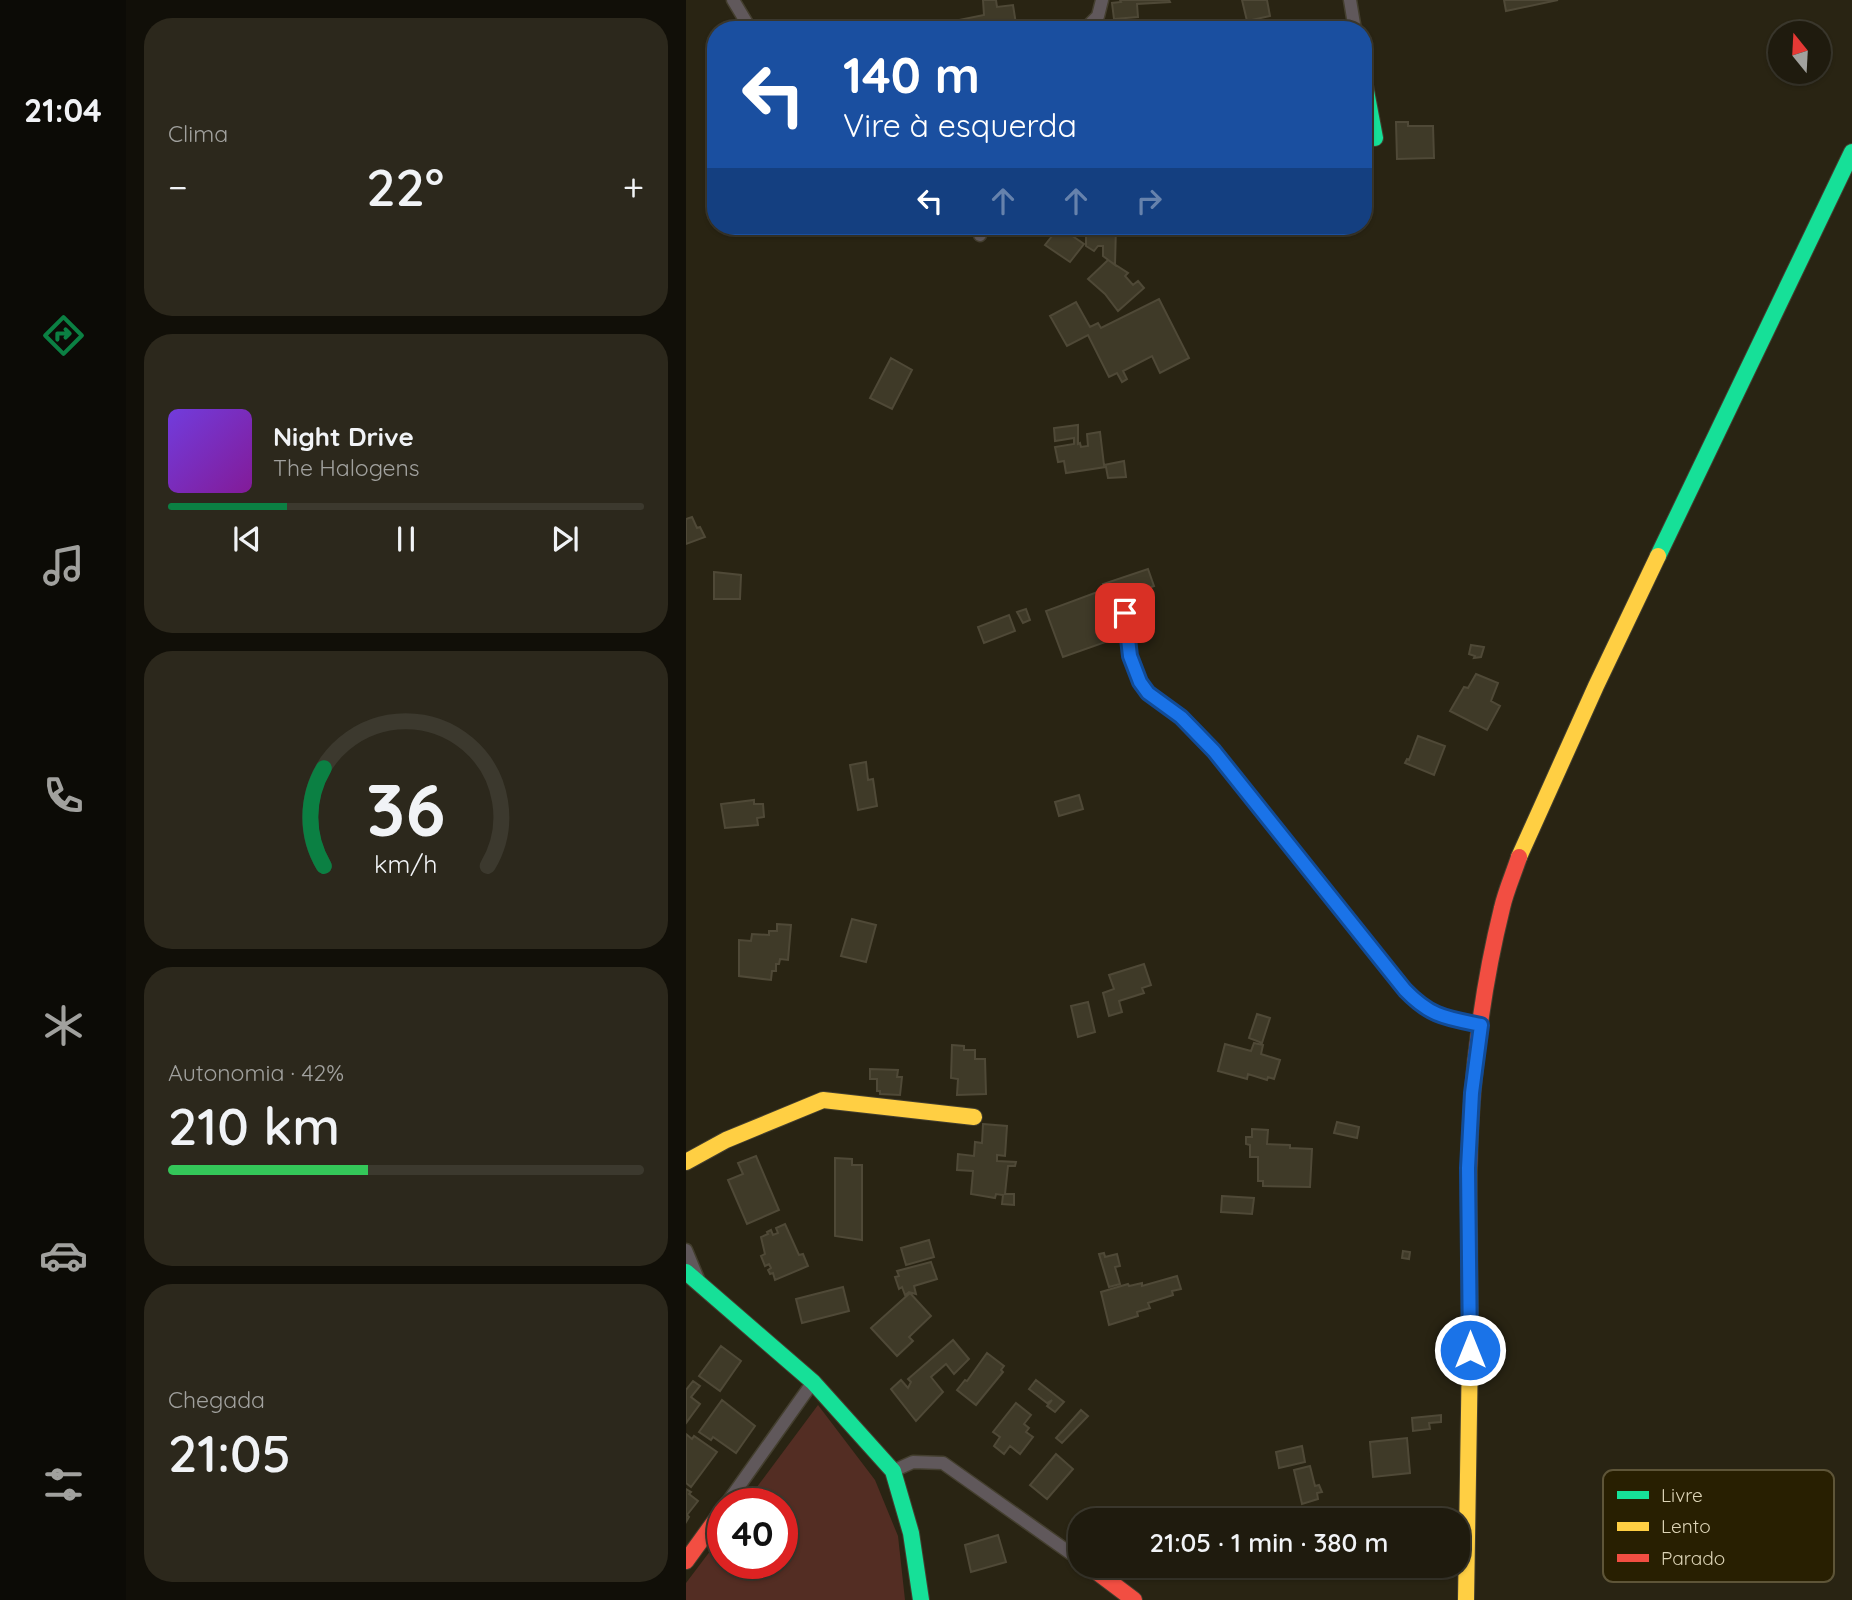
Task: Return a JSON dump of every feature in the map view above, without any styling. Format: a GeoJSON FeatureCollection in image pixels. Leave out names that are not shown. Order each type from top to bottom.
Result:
{"type":"FeatureCollection","features":[{"type":"Feature","properties":{"kind":"street"},"geometry":{"type":"LineString","coordinates":[[733,0],[746,21]]}},
{"type":"Feature","properties":{"kind":"street"},"geometry":{"type":"LineString","coordinates":[[1093,21],[1098,16],[1102,0]]}},
{"type":"Feature","properties":{"kind":"street"},"geometry":{"type":"LineString","coordinates":[[1350,0],[1354,21]]}},
{"type":"Feature","properties":{"kind":"street"},"geometry":{"type":"LineString","coordinates":[[1372,122],[1375,138]]}},
{"type":"Feature","properties":{"kind":"street"},"geometry":{"type":"LineString","coordinates":[[1466,1600],[1470,1350],[1468,1168],[1472,1093],[1502,905],[1525,841],[1596,686],[1852,152]]}},
{"type":"Feature","properties":{"kind":"street"},"geometry":{"type":"LineString","coordinates":[[686,1162],[726,1140],[823,1100],[974,1116]]}},
{"type":"Feature","properties":{"kind":"street"},"geometry":{"type":"LineString","coordinates":[[686,1250],[700,1282]]}},
{"type":"Feature","properties":{"kind":"street"},"geometry":{"type":"LineString","coordinates":[[686,1272],[813,1382],[893,1471],[911,1533],[921,1600]]}},
{"type":"Feature","properties":{"kind":"street"},"geometry":{"type":"LineString","coordinates":[[738,1488],[813,1382]]}},
{"type":"Feature","properties":{"kind":"street"},"geometry":{"type":"LineString","coordinates":[[893,1471],[913,1462],[943,1463],[1068,1552]]}},
{"type":"Feature","properties":{"kind":"street"},"geometry":{"type":"LineString","coordinates":[[686,1561],[707,1532]]}},
{"type":"Feature","properties":{"kind":"street"},"geometry":{"type":"LineString","coordinates":[[1105,1578],[1134,1600]]}},
{"type":"Feature","properties":{"kind":"lane"},"geometry":{"type":"LineString","coordinates":[[1125,613],[1130,656],[1140,682],[1148,693],[1181,717],[1214,751],[1419,1004],[1437,1016],[1481,1025]]}},
{"type":"Feature","properties":{"kind":"shaded area"},"geometry":{"type":"Polygon","coordinates":[[[818,1405],[875,1480],[898,1536],[905,1600],[686,1600],[686,1583],[707,1555],[707,1579],[798,1579],[798,1488],[756,1488],[818,1405]]]}},
{"type":"Feature","properties":{"kind":"building"},"geometry":{"type":"Polygon","coordinates":[[[983,0],[996,0],[997,7],[1013,5],[1016,21],[954,21],[984,15],[983,0]]]}},
{"type":"Feature","properties":{"kind":"building"},"geometry":{"type":"Polygon","coordinates":[[[1120,0],[1170,2],[1137,4],[1138,17],[1114,19],[1112,3],[1121,2],[1120,0]]]}},
{"type":"Feature","properties":{"kind":"building"},"geometry":{"type":"Polygon","coordinates":[[[1242,0],[1267,0],[1270,16],[1247,21],[1242,0]]]}},
{"type":"Feature","properties":{"kind":"building"},"geometry":{"type":"Polygon","coordinates":[[[1504,0],[1558,0],[1506,11],[1504,0]]]}},
{"type":"Feature","properties":{"kind":"building"},"geometry":{"type":"Polygon","coordinates":[[[1396,122],[1408,122],[1408,126],[1433,126],[1434,158],[1397,159],[1396,122]]]}},
{"type":"Feature","properties":{"kind":"building"},"geometry":{"type":"Polygon","coordinates":[[[1071,235],[1084,244],[1070,262],[1045,245],[1052,236],[1071,235]]]}},
{"type":"Feature","properties":{"kind":"building"},"geometry":{"type":"Polygon","coordinates":[[[1086,235],[1116,235],[1115,265],[1103,256],[1103,246],[1098,246],[1094,251],[1086,246],[1086,235]]]}},
{"type":"Feature","properties":{"kind":"building"},"geometry":{"type":"Polygon","coordinates":[[[1108,260],[1128,273],[1125,276],[1133,285],[1138,281],[1144,288],[1118,311],[1105,294],[1088,279],[1108,260]]]}},
{"type":"Feature","properties":{"kind":"building"},"geometry":{"type":"Polygon","coordinates":[[[1159,299],[1189,358],[1160,373],[1152,356],[1123,371],[1127,379],[1122,382],[1117,373],[1109,377],[1088,335],[1067,346],[1050,316],[1076,302],[1090,327],[1098,323],[1101,328],[1159,299]]]}},
{"type":"Feature","properties":{"kind":"building"},"geometry":{"type":"Polygon","coordinates":[[[891,358],[912,370],[892,409],[870,398],[891,358]]]}},
{"type":"Feature","properties":{"kind":"building"},"geometry":{"type":"Polygon","coordinates":[[[1078,425],[1078,444],[1080,443],[1081,447],[1088,446],[1087,434],[1100,432],[1104,465],[1124,461],[1126,477],[1108,478],[1106,467],[1066,473],[1064,461],[1058,462],[1055,447],[1074,444],[1074,438],[1055,441],[1054,428],[1078,425]]]}},
{"type":"Feature","properties":{"kind":"building"},"geometry":{"type":"Polygon","coordinates":[[[692,517],[705,537],[686,544],[686,519],[692,517]]]}},
{"type":"Feature","properties":{"kind":"building"},"geometry":{"type":"Polygon","coordinates":[[[1148,569],[1154,586],[1109,600],[1103,599],[1117,638],[1063,657],[1046,611],[1100,591],[1101,594],[1106,592],[1103,584],[1148,569]]]}},
{"type":"Feature","properties":{"kind":"building"},"geometry":{"type":"Polygon","coordinates":[[[714,572],[741,575],[740,599],[714,599],[714,572]]]}},
{"type":"Feature","properties":{"kind":"building"},"geometry":{"type":"Polygon","coordinates":[[[1026,609],[1030,620],[1023,623],[1017,612],[1026,609]]]}},
{"type":"Feature","properties":{"kind":"building"},"geometry":{"type":"Polygon","coordinates":[[[1009,615],[1015,631],[984,643],[978,627],[1009,615]]]}},
{"type":"Feature","properties":{"kind":"building"},"geometry":{"type":"Polygon","coordinates":[[[1471,645],[1484,647],[1481,657],[1474,658],[1475,656],[1469,654],[1471,645]]]}},
{"type":"Feature","properties":{"kind":"building"},"geometry":{"type":"Polygon","coordinates":[[[1476,674],[1498,683],[1491,701],[1500,706],[1487,730],[1450,711],[1464,687],[1468,688],[1476,674]]]}},
{"type":"Feature","properties":{"kind":"building"},"geometry":{"type":"Polygon","coordinates":[[[1418,736],[1445,746],[1434,775],[1405,763],[1409,760],[1418,736]]]}},
{"type":"Feature","properties":{"kind":"building"},"geometry":{"type":"Polygon","coordinates":[[[866,762],[868,780],[873,779],[877,806],[858,810],[850,765],[866,762]]]}},
{"type":"Feature","properties":{"kind":"building"},"geometry":{"type":"Polygon","coordinates":[[[1079,795],[1083,809],[1059,816],[1055,802],[1079,795]]]}},
{"type":"Feature","properties":{"kind":"building"},"geometry":{"type":"Polygon","coordinates":[[[754,800],[754,804],[763,804],[764,817],[757,818],[758,825],[725,828],[721,804],[754,800]]]}},
{"type":"Feature","properties":{"kind":"building"},"geometry":{"type":"Polygon","coordinates":[[[852,919],[876,925],[866,962],[841,956],[852,919]]]}},
{"type":"Feature","properties":{"kind":"building"},"geometry":{"type":"Polygon","coordinates":[[[777,924],[791,925],[788,960],[780,959],[779,964],[776,964],[776,971],[772,971],[771,980],[739,976],[739,940],[751,941],[752,934],[769,935],[769,931],[777,931],[777,924]]]}},
{"type":"Feature","properties":{"kind":"building"},"geometry":{"type":"Polygon","coordinates":[[[1144,964],[1151,985],[1142,988],[1144,993],[1119,1001],[1122,1012],[1109,1016],[1103,993],[1114,989],[1109,975],[1144,964]]]}},
{"type":"Feature","properties":{"kind":"building"},"geometry":{"type":"Polygon","coordinates":[[[1088,1002],[1095,1032],[1078,1037],[1071,1006],[1088,1002]]]}},
{"type":"Feature","properties":{"kind":"building"},"geometry":{"type":"Polygon","coordinates":[[[1257,1014],[1270,1018],[1262,1043],[1249,1038],[1257,1014]]]}},
{"type":"Feature","properties":{"kind":"building"},"geometry":{"type":"Polygon","coordinates":[[[1254,1043],[1263,1045],[1261,1054],[1280,1060],[1274,1079],[1268,1077],[1267,1080],[1248,1074],[1247,1079],[1218,1071],[1225,1044],[1251,1051],[1254,1043]]]}},
{"type":"Feature","properties":{"kind":"building"},"geometry":{"type":"Polygon","coordinates":[[[952,1045],[964,1046],[964,1050],[975,1050],[975,1059],[985,1059],[986,1094],[957,1095],[958,1079],[951,1078],[952,1045]]]}},
{"type":"Feature","properties":{"kind":"building"},"geometry":{"type":"Polygon","coordinates":[[[870,1069],[898,1070],[897,1077],[902,1077],[900,1095],[880,1094],[880,1091],[877,1091],[877,1079],[870,1079],[870,1069]]]}},
{"type":"Feature","properties":{"kind":"building"},"geometry":{"type":"Polygon","coordinates":[[[1337,1122],[1359,1127],[1357,1138],[1334,1133],[1337,1122]]]}},
{"type":"Feature","properties":{"kind":"building"},"geometry":{"type":"Polygon","coordinates":[[[983,1124],[1007,1126],[1005,1156],[997,1155],[997,1161],[1016,1162],[1015,1166],[1008,1166],[1005,1194],[1014,1194],[1014,1205],[1002,1204],[1003,1195],[996,1194],[995,1198],[971,1194],[973,1171],[957,1170],[958,1154],[974,1156],[975,1142],[982,1143],[983,1124]]]}},
{"type":"Feature","properties":{"kind":"building"},"geometry":{"type":"Polygon","coordinates":[[[1252,1129],[1268,1130],[1267,1144],[1312,1149],[1310,1187],[1263,1186],[1263,1181],[1258,1181],[1258,1157],[1250,1157],[1250,1145],[1246,1144],[1246,1137],[1252,1137],[1252,1129]]]}},
{"type":"Feature","properties":{"kind":"building"},"geometry":{"type":"Polygon","coordinates":[[[756,1156],[779,1210],[747,1224],[728,1180],[743,1174],[738,1163],[756,1156]]]}},
{"type":"Feature","properties":{"kind":"building"},"geometry":{"type":"Polygon","coordinates":[[[835,1158],[852,1159],[852,1165],[862,1165],[862,1240],[835,1236],[835,1158]]]}},
{"type":"Feature","properties":{"kind":"building"},"geometry":{"type":"Polygon","coordinates":[[[1222,1196],[1254,1198],[1252,1214],[1221,1212],[1222,1196]]]}},
{"type":"Feature","properties":{"kind":"building"},"geometry":{"type":"Polygon","coordinates":[[[785,1224],[799,1255],[803,1254],[808,1266],[775,1280],[773,1273],[770,1274],[768,1270],[771,1268],[769,1264],[765,1266],[761,1256],[765,1254],[761,1237],[771,1230],[773,1235],[778,1233],[776,1228],[785,1224]]]}},
{"type":"Feature","properties":{"kind":"building"},"geometry":{"type":"Polygon","coordinates":[[[929,1240],[934,1257],[906,1265],[901,1248],[929,1240]]]}},
{"type":"Feature","properties":{"kind":"building"},"geometry":{"type":"Polygon","coordinates":[[[1403,1251],[1410,1252],[1409,1259],[1402,1258],[1403,1251]]]}},
{"type":"Feature","properties":{"kind":"building"},"geometry":{"type":"Polygon","coordinates":[[[1104,1253],[1105,1257],[1117,1254],[1120,1266],[1115,1267],[1120,1284],[1109,1287],[1099,1254],[1104,1253]]]}},
{"type":"Feature","properties":{"kind":"building"},"geometry":{"type":"Polygon","coordinates":[[[931,1262],[937,1279],[914,1286],[916,1294],[909,1292],[905,1295],[902,1287],[899,1289],[895,1277],[899,1276],[897,1271],[931,1262]]]}},
{"type":"Feature","properties":{"kind":"building"},"geometry":{"type":"Polygon","coordinates":[[[1177,1276],[1181,1289],[1172,1291],[1173,1295],[1148,1303],[1150,1308],[1137,1312],[1138,1316],[1109,1325],[1101,1292],[1128,1284],[1142,1283],[1142,1286],[1177,1276]]]}},
{"type":"Feature","properties":{"kind":"building"},"geometry":{"type":"Polygon","coordinates":[[[843,1287],[849,1311],[802,1323],[796,1299],[843,1287]]]}},
{"type":"Feature","properties":{"kind":"building"},"geometry":{"type":"Polygon","coordinates":[[[910,1293],[931,1316],[909,1337],[913,1341],[897,1356],[871,1328],[910,1293]]]}},
{"type":"Feature","properties":{"kind":"building"},"geometry":{"type":"Polygon","coordinates":[[[953,1340],[969,1359],[954,1374],[946,1364],[931,1377],[943,1392],[916,1421],[891,1389],[901,1380],[908,1388],[911,1382],[908,1379],[953,1340]]]}},
{"type":"Feature","properties":{"kind":"building"},"geometry":{"type":"Polygon","coordinates":[[[721,1346],[741,1361],[720,1391],[699,1376],[721,1346]]]}},
{"type":"Feature","properties":{"kind":"building"},"geometry":{"type":"Polygon","coordinates":[[[987,1353],[1004,1366],[1001,1370],[1003,1372],[976,1405],[957,1390],[987,1353]]]}},
{"type":"Feature","properties":{"kind":"building"},"geometry":{"type":"Polygon","coordinates":[[[1036,1380],[1064,1402],[1055,1412],[1047,1406],[1052,1400],[1047,1403],[1029,1389],[1036,1380]]]}},
{"type":"Feature","properties":{"kind":"building"},"geometry":{"type":"Polygon","coordinates":[[[693,1381],[700,1386],[691,1397],[700,1404],[686,1423],[686,1390],[693,1381]]]}},
{"type":"Feature","properties":{"kind":"building"},"geometry":{"type":"Polygon","coordinates":[[[722,1400],[755,1426],[736,1453],[713,1437],[711,1440],[699,1432],[722,1400]]]}},
{"type":"Feature","properties":{"kind":"building"},"geometry":{"type":"Polygon","coordinates":[[[1016,1403],[1031,1415],[1024,1424],[1029,1428],[1026,1432],[1033,1437],[1020,1454],[1010,1446],[1004,1454],[994,1446],[1000,1437],[993,1432],[1016,1403]]]}},
{"type":"Feature","properties":{"kind":"building"},"geometry":{"type":"Polygon","coordinates":[[[1081,1410],[1088,1416],[1062,1443],[1056,1438],[1081,1410]]]}},
{"type":"Feature","properties":{"kind":"building"},"geometry":{"type":"Polygon","coordinates":[[[1441,1415],[1441,1422],[1429,1423],[1430,1429],[1413,1431],[1412,1418],[1441,1415]]]}},
{"type":"Feature","properties":{"kind":"building"},"geometry":{"type":"Polygon","coordinates":[[[686,1434],[692,1439],[694,1436],[717,1452],[691,1487],[686,1483],[686,1434]]]}},
{"type":"Feature","properties":{"kind":"building"},"geometry":{"type":"Polygon","coordinates":[[[1407,1438],[1410,1473],[1373,1477],[1370,1442],[1407,1438]]]}},
{"type":"Feature","properties":{"kind":"building"},"geometry":{"type":"Polygon","coordinates":[[[1302,1446],[1305,1462],[1279,1468],[1276,1452],[1302,1446]]]}},
{"type":"Feature","properties":{"kind":"building"},"geometry":{"type":"Polygon","coordinates":[[[1056,1454],[1073,1469],[1047,1499],[1030,1485],[1056,1454]]]}},
{"type":"Feature","properties":{"kind":"building"},"geometry":{"type":"Polygon","coordinates":[[[1310,1466],[1315,1486],[1319,1485],[1322,1492],[1317,1493],[1318,1499],[1302,1504],[1294,1470],[1310,1466]]]}},
{"type":"Feature","properties":{"kind":"building"},"geometry":{"type":"Polygon","coordinates":[[[686,1489],[698,1501],[687,1515],[689,1517],[686,1522],[686,1489]]]}},
{"type":"Feature","properties":{"kind":"building"},"geometry":{"type":"Polygon","coordinates":[[[998,1535],[1006,1562],[971,1572],[965,1545],[998,1535]]]}},
{"type":"Feature","properties":{"kind":"traffic: fast"},"geometry":{"type":"LineString","coordinates":[[1372,122],[1375,138]]}},
{"type":"Feature","properties":{"kind":"traffic: fast"},"geometry":{"type":"LineString","coordinates":[[1658,556],[1852,152]]}},
{"type":"Feature","properties":{"kind":"traffic: fast"},"geometry":{"type":"LineString","coordinates":[[686,1272],[813,1382],[893,1471],[911,1533],[921,1600]]}},
{"type":"Feature","properties":{"kind":"traffic: slow"},"geometry":{"type":"LineString","coordinates":[[1519,857],[1658,556]]}},
{"type":"Feature","properties":{"kind":"traffic: slow"},"geometry":{"type":"LineString","coordinates":[[686,1162],[726,1140],[823,1100],[974,1117]]}},
{"type":"Feature","properties":{"kind":"traffic: slow"},"geometry":{"type":"LineString","coordinates":[[1466,1600],[1469,1223]]}},
{"type":"Feature","properties":{"kind":"traffic: jam"},"geometry":{"type":"LineString","coordinates":[[1469,1223],[1472,1104],[1480,1025],[1493,946],[1519,857]]}},
{"type":"Feature","properties":{"kind":"traffic: jam"},"geometry":{"type":"LineString","coordinates":[[686,1561],[707,1532]]}},
{"type":"Feature","properties":{"kind":"traffic: jam"},"geometry":{"type":"LineString","coordinates":[[1105,1578],[1134,1600]]}},
{"type":"Feature","properties":{"kind":"route"},"geometry":{"type":"LineString","coordinates":[[1125,613],[1134,671],[1148,693],[1181,717],[1214,751],[1379,959],[1419,1004],[1437,1016],[1481,1025],[1472,1093],[1468,1168],[1470,1350]]}}]}
